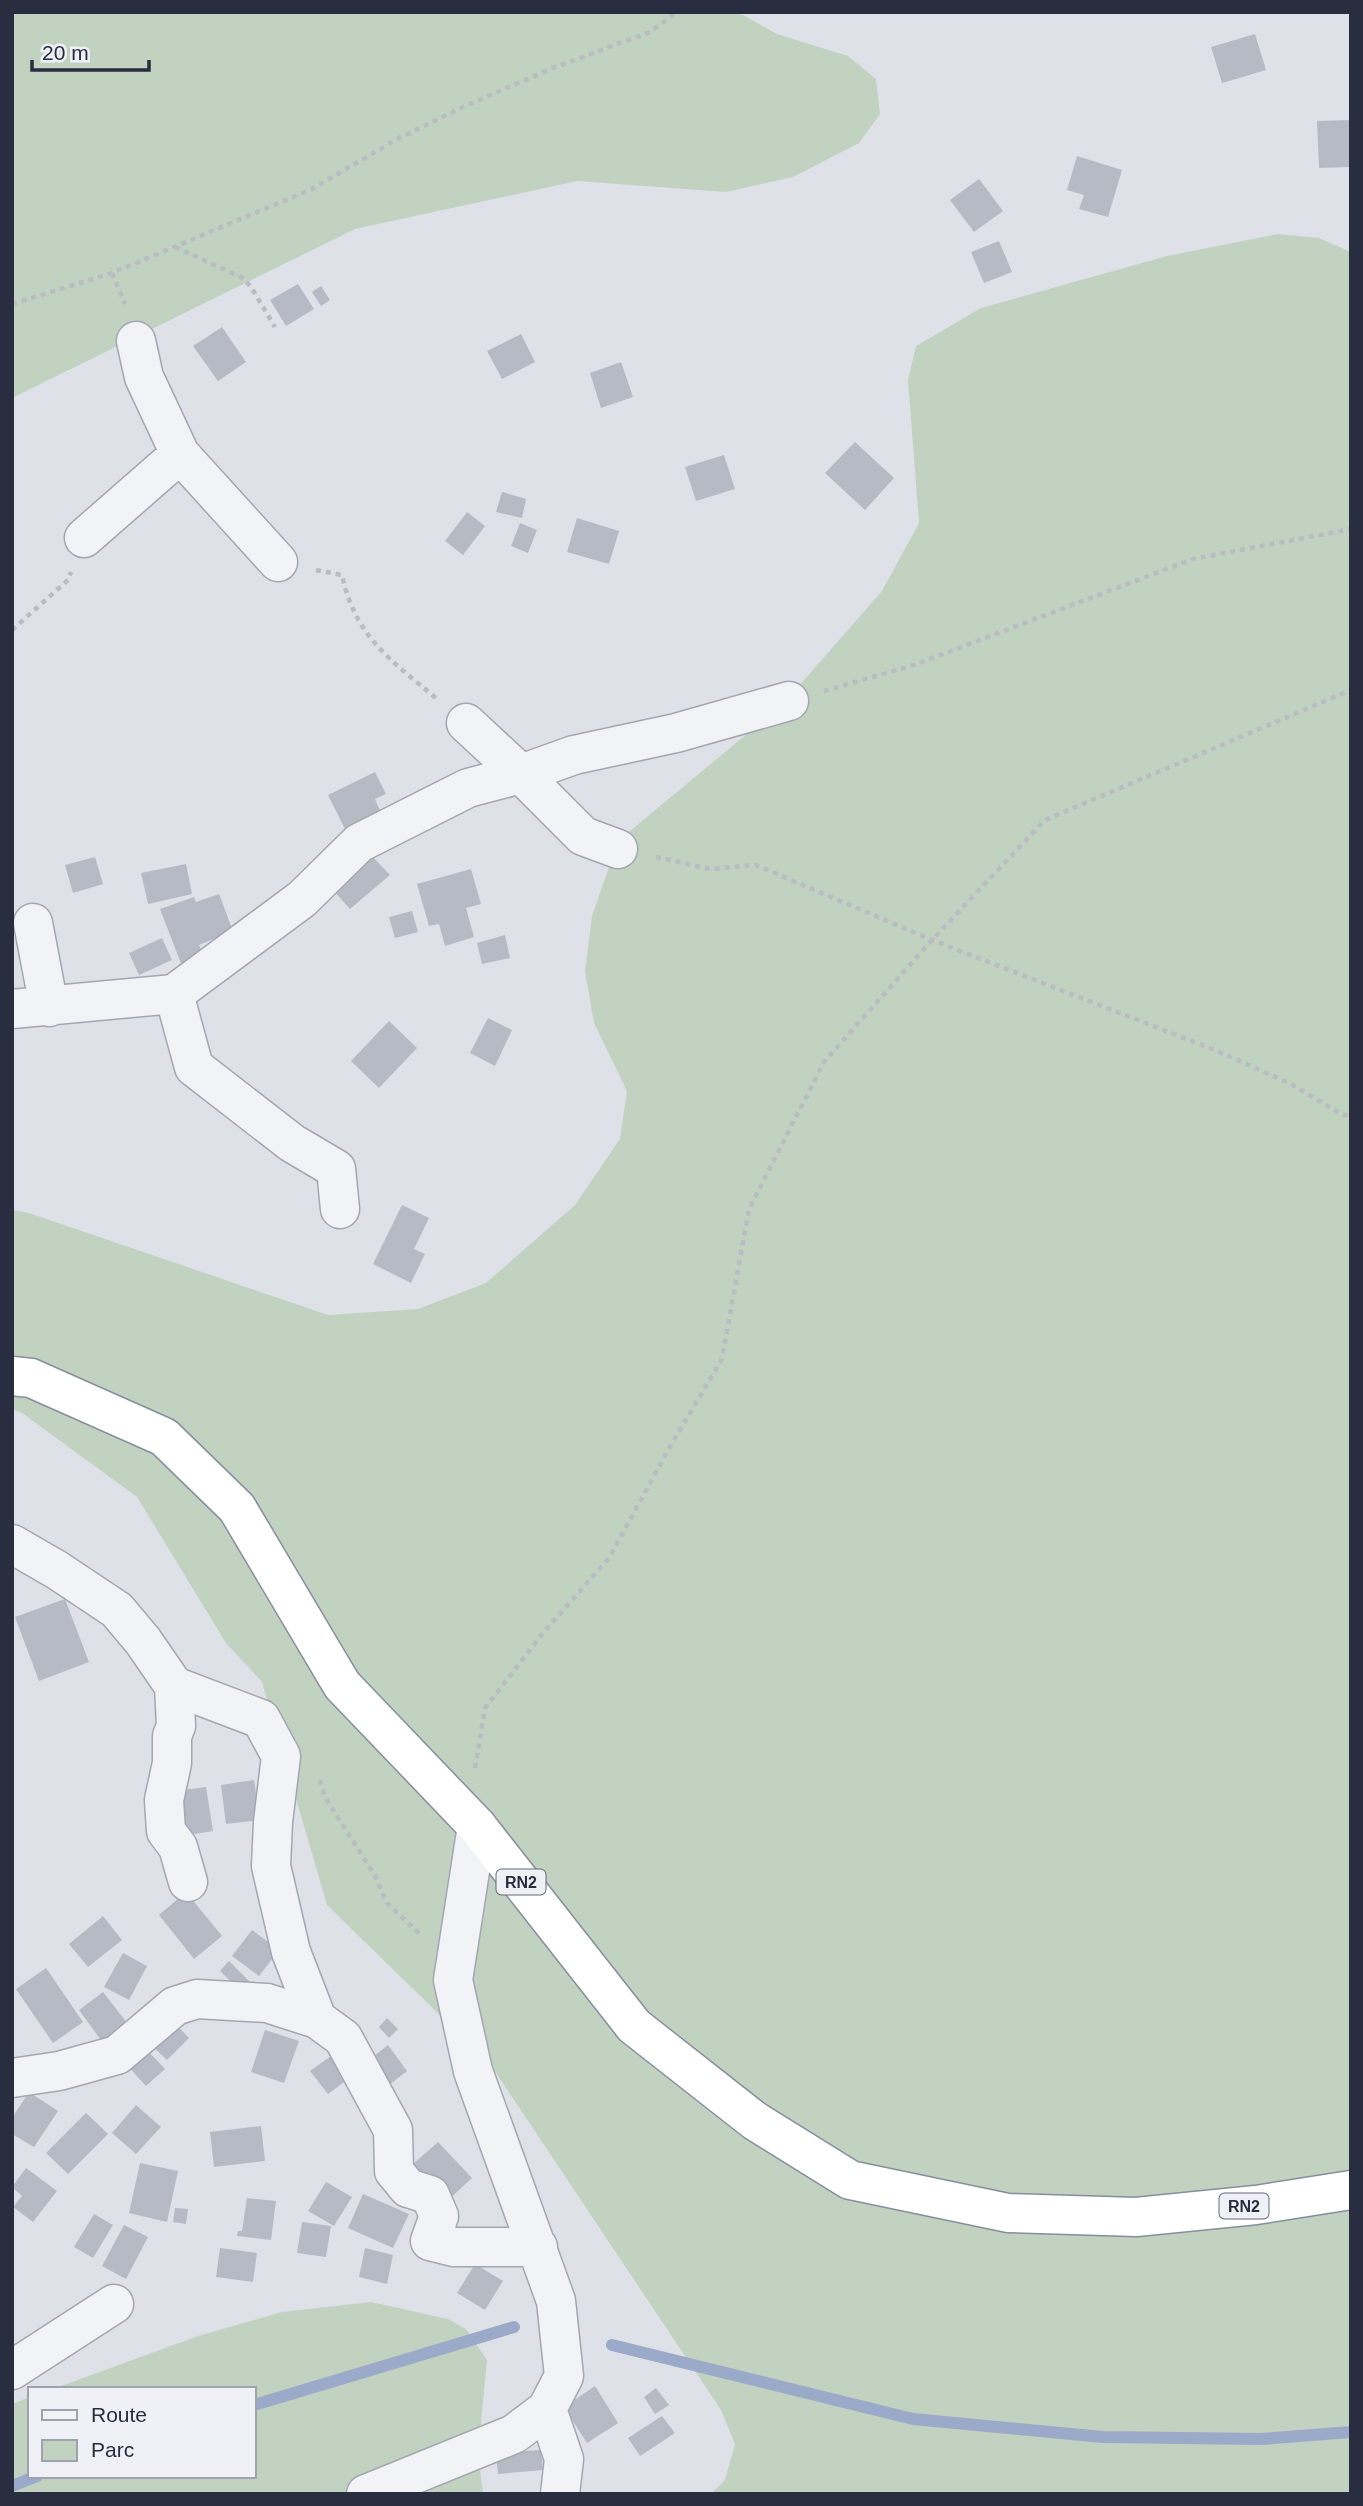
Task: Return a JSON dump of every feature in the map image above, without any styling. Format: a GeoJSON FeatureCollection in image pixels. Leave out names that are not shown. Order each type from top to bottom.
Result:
{"type":"FeatureCollection","features":[{"type":"Feature","properties":{"kind":"highway","name":"RN2"},"geometry":{"type":"LineString","coordinates":[[12,1376],[31,1378],[163,1437],[237,1508],[342,1685],[477,1826],[634,2026],[755,2121],[850,2180],[1008,2213],[1136,2217],[1351,2190]]}},
{"type":"Feature","properties":{"kind":"street"},"geometry":{"type":"LineString","coordinates":[[136,341],[144,376],[180,454],[278,562]]}},
{"type":"Feature","properties":{"kind":"street"},"geometry":{"type":"LineString","coordinates":[[84,538],[180,454]]}},
{"type":"Feature","properties":{"kind":"street"},"geometry":{"type":"LineString","coordinates":[[33,923],[30,1008],[174,994],[302,899],[359,844],[468,788],[521,774],[573,755],[676,733],[789,701]]}},
{"type":"Feature","properties":{"kind":"street"},"geometry":{"type":"LineString","coordinates":[[467,723],[583,836],[618,849]]}},
{"type":"Feature","properties":{"kind":"street"},"geometry":{"type":"LineString","coordinates":[[174,994],[194,1067],[292,1143],[336,1170],[340,1209]]}},
{"type":"Feature","properties":{"kind":"street"},"geometry":{"type":"LineString","coordinates":[[12,1544],[117,1610],[143,1641],[174,1686],[176,1726],[172,1736],[172,1763],[164,1800],[166,1830],[178,1847],[188,1882]]}},
{"type":"Feature","properties":{"kind":"street"},"geometry":{"type":"LineString","coordinates":[[174,1686],[261,1719],[281,1756],[271,1866],[291,1952],[317,2019]]}},
{"type":"Feature","properties":{"kind":"street"},"geometry":{"type":"LineString","coordinates":[[366,2494],[514,2434],[547,2409],[564,2376],[556,2301],[473,2071],[453,1980],[477,1826]]}},
{"type":"Feature","properties":{"kind":"street"},"geometry":{"type":"LineString","coordinates":[[12,2078],[59,2071],[117,2055],[175,2006],[197,1999],[267,2003],[317,2019],[343,2038],[393,2130],[394,2171],[408,2188],[430,2195],[439,2216],[430,2241],[454,2247],[538,2247]]}},
{"type":"Feature","properties":{"kind":"street"},"geometry":{"type":"LineString","coordinates":[[12,2371],[114,2304]]}},
{"type":"Feature","properties":{"kind":"street"},"geometry":{"type":"LineString","coordinates":[[547,2409],[565,2459],[560,2494]]}},
{"type":"Feature","properties":{"kind":"path"},"geometry":{"type":"LineString","coordinates":[[12,304],[112,273],[312,188],[399,138],[463,107],[552,68],[650,32],[677,12]]}},
{"type":"Feature","properties":{"kind":"path"},"geometry":{"type":"LineString","coordinates":[[175,247],[243,278],[275,327]]}},
{"type":"Feature","properties":{"kind":"path"},"geometry":{"type":"LineString","coordinates":[[789,701],[914,665],[1193,559],[1351,529]]}},
{"type":"Feature","properties":{"kind":"path"},"geometry":{"type":"LineString","coordinates":[[12,630],[68,580],[84,538]]}},
{"type":"Feature","properties":{"kind":"path"},"geometry":{"type":"LineString","coordinates":[[278,562],[342,575],[347,600],[365,635],[467,723]]}},
{"type":"Feature","properties":{"kind":"path"},"geometry":{"type":"LineString","coordinates":[[477,1826],[474,1770],[485,1707],[543,1633],[609,1558],[722,1359],[750,1209],[824,1062],[1045,820],[1351,690]]}},
{"type":"Feature","properties":{"kind":"path"},"geometry":{"type":"LineString","coordinates":[[618,849],[710,869],[756,865],[933,940],[1215,1051],[1289,1083],[1343,1115],[1351,1115]]}},
{"type":"Feature","properties":{"kind":"path"},"geometry":{"type":"LineString","coordinates":[[318,1773],[325,1797],[375,1876],[387,1903],[455,1966]]}},
{"type":"Feature","properties":{"kind":"green space"},"geometry":{"type":"Polygon","coordinates":[[[12,12],[738,12],[777,34],[848,56],[876,79],[880,114],[859,143],[793,177],[726,192],[577,181],[355,229],[12,398],[12,12]]]}},
{"type":"Feature","properties":{"kind":"green space"},"geometry":{"type":"Polygon","coordinates":[[[1278,234],[1319,238],[1351,252],[1351,2494],[711,2494],[725,2480],[735,2444],[721,2410],[490,2064],[327,1905],[262,1682],[226,1643],[137,1497],[22,1413],[12,1409],[12,1210],[29,1213],[328,1315],[418,1309],[486,1283],[575,1205],[620,1139],[627,1091],[594,1023],[585,971],[592,916],[618,841],[784,703],[882,591],[919,523],[908,380],[916,346],[981,308],[1167,256],[1278,234]]]}},
{"type":"Feature","properties":{"kind":"green space"},"geometry":{"type":"Polygon","coordinates":[[[371,2302],[448,2319],[466,2329],[487,2360],[478,2454],[483,2494],[12,2494],[12,2404],[28,2398],[28,2478],[256,2478],[256,2387],[58,2387],[198,2336],[282,2312],[371,2302]]]}},
{"type":"Feature","properties":{"kind":"building"},"geometry":{"type":"Polygon","coordinates":[[[1255,34],[1266,70],[1222,83],[1211,47],[1255,34]]]}},
{"type":"Feature","properties":{"kind":"building"},"geometry":{"type":"Polygon","coordinates":[[[1351,120],[1351,167],[1319,168],[1317,121],[1351,120]]]}},
{"type":"Feature","properties":{"kind":"building"},"geometry":{"type":"Polygon","coordinates":[[[1077,156],[1122,170],[1108,217],[1079,209],[1084,195],[1067,190],[1077,156]]]}},
{"type":"Feature","properties":{"kind":"building"},"geometry":{"type":"Polygon","coordinates":[[[979,179],[1003,211],[974,232],[950,200],[979,179]]]}},
{"type":"Feature","properties":{"kind":"building"},"geometry":{"type":"Polygon","coordinates":[[[999,241],[1012,272],[984,283],[971,252],[999,241]]]}},
{"type":"Feature","properties":{"kind":"building"},"geometry":{"type":"Polygon","coordinates":[[[298,284],[314,309],[286,326],[270,300],[298,284]]]}},
{"type":"Feature","properties":{"kind":"building"},"geometry":{"type":"Polygon","coordinates":[[[321,286],[330,300],[321,306],[312,292],[321,286]]]}},
{"type":"Feature","properties":{"kind":"building"},"geometry":{"type":"Polygon","coordinates":[[[222,327],[246,362],[218,381],[193,346],[222,327]]]}},
{"type":"Feature","properties":{"kind":"building"},"geometry":{"type":"Polygon","coordinates":[[[521,334],[535,362],[502,379],[487,351],[521,334]]]}},
{"type":"Feature","properties":{"kind":"building"},"geometry":{"type":"Polygon","coordinates":[[[621,362],[633,397],[601,408],[590,373],[621,362]]]}},
{"type":"Feature","properties":{"kind":"building"},"geometry":{"type":"Polygon","coordinates":[[[855,442],[894,478],[865,510],[825,473],[855,442]]]}},
{"type":"Feature","properties":{"kind":"building"},"geometry":{"type":"Polygon","coordinates":[[[724,455],[735,489],[696,501],[685,467],[724,455]]]}},
{"type":"Feature","properties":{"kind":"building"},"geometry":{"type":"Polygon","coordinates":[[[502,492],[526,499],[522,518],[496,512],[502,492]]]}},
{"type":"Feature","properties":{"kind":"building"},"geometry":{"type":"Polygon","coordinates":[[[467,512],[485,526],[463,555],[445,541],[467,512]]]}},
{"type":"Feature","properties":{"kind":"building"},"geometry":{"type":"Polygon","coordinates":[[[577,518],[619,531],[609,564],[567,552],[577,518]]]}},
{"type":"Feature","properties":{"kind":"building"},"geometry":{"type":"Polygon","coordinates":[[[520,523],[537,530],[528,553],[511,546],[520,523]]]}},
{"type":"Feature","properties":{"kind":"building"},"geometry":{"type":"Polygon","coordinates":[[[375,772],[386,794],[375,799],[382,815],[347,833],[328,795],[375,772]]]}},
{"type":"Feature","properties":{"kind":"building"},"geometry":{"type":"Polygon","coordinates":[[[371,855],[390,875],[350,909],[332,889],[371,855]]]}},
{"type":"Feature","properties":{"kind":"building"},"geometry":{"type":"Polygon","coordinates":[[[95,857],[103,884],[73,893],[65,865],[95,857]]]}},
{"type":"Feature","properties":{"kind":"building"},"geometry":{"type":"Polygon","coordinates":[[[186,864],[192,894],[148,904],[141,873],[186,864]]]}},
{"type":"Feature","properties":{"kind":"building"},"geometry":{"type":"Polygon","coordinates":[[[471,869],[481,904],[466,908],[474,937],[445,946],[439,924],[429,926],[417,884],[471,869]]]}},
{"type":"Feature","properties":{"kind":"building"},"geometry":{"type":"Polygon","coordinates":[[[219,894],[233,931],[199,945],[204,957],[182,966],[160,909],[194,897],[196,902],[219,894]]]}},
{"type":"Feature","properties":{"kind":"building"},"geometry":{"type":"Polygon","coordinates":[[[412,911],[418,932],[395,938],[389,917],[412,911]]]}},
{"type":"Feature","properties":{"kind":"building"},"geometry":{"type":"Polygon","coordinates":[[[505,935],[510,958],[482,964],[477,943],[505,935]]]}},
{"type":"Feature","properties":{"kind":"building"},"geometry":{"type":"Polygon","coordinates":[[[162,938],[172,960],[139,975],[129,953],[162,938]]]}},
{"type":"Feature","properties":{"kind":"building"},"geometry":{"type":"Polygon","coordinates":[[[488,1018],[512,1030],[495,1066],[470,1053],[488,1018]]]}},
{"type":"Feature","properties":{"kind":"building"},"geometry":{"type":"Polygon","coordinates":[[[389,1021],[417,1048],[379,1088],[351,1061],[389,1021]]]}},
{"type":"Feature","properties":{"kind":"building"},"geometry":{"type":"Polygon","coordinates":[[[402,1205],[429,1218],[414,1249],[425,1254],[411,1283],[373,1264],[402,1205]]]}},
{"type":"Feature","properties":{"kind":"building"},"geometry":{"type":"Polygon","coordinates":[[[65,1599],[89,1662],[39,1681],[15,1617],[65,1599]]]}},
{"type":"Feature","properties":{"kind":"building"},"geometry":{"type":"Polygon","coordinates":[[[254,1780],[260,1820],[226,1824],[221,1785],[254,1780]]]}},
{"type":"Feature","properties":{"kind":"building"},"geometry":{"type":"Polygon","coordinates":[[[206,1787],[213,1831],[176,1837],[169,1792],[206,1787]]]}},
{"type":"Feature","properties":{"kind":"building"},"geometry":{"type":"Polygon","coordinates":[[[186,1892],[222,1936],[194,1959],[159,1915],[186,1892]]]}},
{"type":"Feature","properties":{"kind":"building"},"geometry":{"type":"Polygon","coordinates":[[[103,1916],[122,1940],[88,1967],[69,1944],[103,1916]]]}},
{"type":"Feature","properties":{"kind":"building"},"geometry":{"type":"Polygon","coordinates":[[[252,1930],[279,1950],[259,1976],[232,1956],[252,1930]]]}},
{"type":"Feature","properties":{"kind":"building"},"geometry":{"type":"Polygon","coordinates":[[[123,1953],[147,1966],[129,2000],[104,1987],[123,1953]]]}},
{"type":"Feature","properties":{"kind":"building"},"geometry":{"type":"Polygon","coordinates":[[[229,1961],[254,1986],[245,1995],[220,1971],[229,1961]]]}},
{"type":"Feature","properties":{"kind":"building"},"geometry":{"type":"Polygon","coordinates":[[[46,1968],[83,2022],[53,2043],[16,1989],[46,1968]]]}},
{"type":"Feature","properties":{"kind":"building"},"geometry":{"type":"Polygon","coordinates":[[[103,1992],[131,2028],[106,2047],[79,2010],[103,1992]]]}},
{"type":"Feature","properties":{"kind":"building"},"geometry":{"type":"Polygon","coordinates":[[[387,2018],[398,2029],[389,2038],[379,2027],[387,2018]]]}},
{"type":"Feature","properties":{"kind":"building"},"geometry":{"type":"Polygon","coordinates":[[[172,2020],[189,2038],[167,2060],[149,2043],[172,2020]]]}},
{"type":"Feature","properties":{"kind":"building"},"geometry":{"type":"Polygon","coordinates":[[[265,2030],[299,2041],[284,2083],[251,2072],[265,2030]]]}},
{"type":"Feature","properties":{"kind":"building"},"geometry":{"type":"Polygon","coordinates":[[[388,2045],[407,2071],[384,2089],[364,2064],[388,2045]]]}},
{"type":"Feature","properties":{"kind":"building"},"geometry":{"type":"Polygon","coordinates":[[[144,2047],[165,2069],[146,2086],[125,2063],[144,2047]]]}},
{"type":"Feature","properties":{"kind":"building"},"geometry":{"type":"Polygon","coordinates":[[[334,2054],[351,2077],[328,2094],[310,2071],[334,2054]]]}},
{"type":"Feature","properties":{"kind":"building"},"geometry":{"type":"Polygon","coordinates":[[[29,2092],[58,2111],[34,2147],[12,2134],[12,2118],[29,2092]]]}},
{"type":"Feature","properties":{"kind":"building"},"geometry":{"type":"Polygon","coordinates":[[[136,2105],[161,2127],[136,2154],[112,2133],[136,2105]]]}},
{"type":"Feature","properties":{"kind":"building"},"geometry":{"type":"Polygon","coordinates":[[[86,2113],[108,2134],[68,2174],[46,2153],[86,2113]]]}},
{"type":"Feature","properties":{"kind":"building"},"geometry":{"type":"Polygon","coordinates":[[[261,2126],[265,2161],[214,2167],[210,2132],[261,2126]]]}},
{"type":"Feature","properties":{"kind":"building"},"geometry":{"type":"Polygon","coordinates":[[[438,2142],[472,2178],[446,2202],[412,2165],[438,2142]]]}},
{"type":"Feature","properties":{"kind":"building"},"geometry":{"type":"Polygon","coordinates":[[[140,2163],[178,2171],[167,2222],[129,2213],[140,2163]]]}},
{"type":"Feature","properties":{"kind":"building"},"geometry":{"type":"Polygon","coordinates":[[[26,2168],[57,2191],[33,2222],[13,2207],[22,2196],[12,2187],[26,2168]]]}},
{"type":"Feature","properties":{"kind":"building"},"geometry":{"type":"Polygon","coordinates":[[[326,2182],[352,2197],[334,2226],[308,2211],[326,2182]]]}},
{"type":"Feature","properties":{"kind":"building"},"geometry":{"type":"Polygon","coordinates":[[[363,2194],[409,2214],[393,2248],[348,2228],[363,2194]]]}},
{"type":"Feature","properties":{"kind":"building"},"geometry":{"type":"Polygon","coordinates":[[[247,2198],[276,2201],[271,2240],[237,2236],[238,2231],[242,2231],[247,2198]]]}},
{"type":"Feature","properties":{"kind":"building"},"geometry":{"type":"Polygon","coordinates":[[[175,2208],[188,2209],[186,2224],[173,2222],[175,2208]]]}},
{"type":"Feature","properties":{"kind":"building"},"geometry":{"type":"Polygon","coordinates":[[[94,2214],[113,2225],[93,2258],[74,2247],[94,2214]]]}},
{"type":"Feature","properties":{"kind":"building"},"geometry":{"type":"Polygon","coordinates":[[[302,2222],[331,2226],[326,2257],[297,2253],[302,2222]]]}},
{"type":"Feature","properties":{"kind":"building"},"geometry":{"type":"Polygon","coordinates":[[[124,2225],[148,2237],[126,2279],[102,2266],[124,2225]]]}},
{"type":"Feature","properties":{"kind":"building"},"geometry":{"type":"Polygon","coordinates":[[[220,2248],[257,2253],[253,2282],[216,2277],[220,2248]]]}},
{"type":"Feature","properties":{"kind":"building"},"geometry":{"type":"Polygon","coordinates":[[[365,2248],[393,2255],[387,2284],[359,2277],[365,2248]]]}},
{"type":"Feature","properties":{"kind":"building"},"geometry":{"type":"Polygon","coordinates":[[[475,2264],[503,2281],[485,2310],[457,2293],[475,2264]]]}},
{"type":"Feature","properties":{"kind":"building"},"geometry":{"type":"Polygon","coordinates":[[[595,2386],[618,2423],[587,2443],[564,2407],[595,2386]]]}},
{"type":"Feature","properties":{"kind":"building"},"geometry":{"type":"Polygon","coordinates":[[[656,2388],[669,2405],[655,2414],[644,2397],[656,2388]]]}},
{"type":"Feature","properties":{"kind":"building"},"geometry":{"type":"Polygon","coordinates":[[[662,2416],[675,2433],[640,2456],[628,2438],[662,2416]]]}},
{"type":"Feature","properties":{"kind":"building"},"geometry":{"type":"Polygon","coordinates":[[[541,2450],[543,2470],[498,2474],[496,2453],[541,2450]]]}},
{"type":"Feature","properties":{"kind":"waterway"},"geometry":{"type":"LineString","coordinates":[[256,2404],[514,2327]]}},
{"type":"Feature","properties":{"kind":"waterway"},"geometry":{"type":"LineString","coordinates":[[612,2345],[913,2419],[1103,2437],[1261,2439],[1351,2432]]}},
{"type":"Feature","properties":{"kind":"waterway"},"geometry":{"type":"LineString","coordinates":[[12,2486],[32,2478]]}}]}
